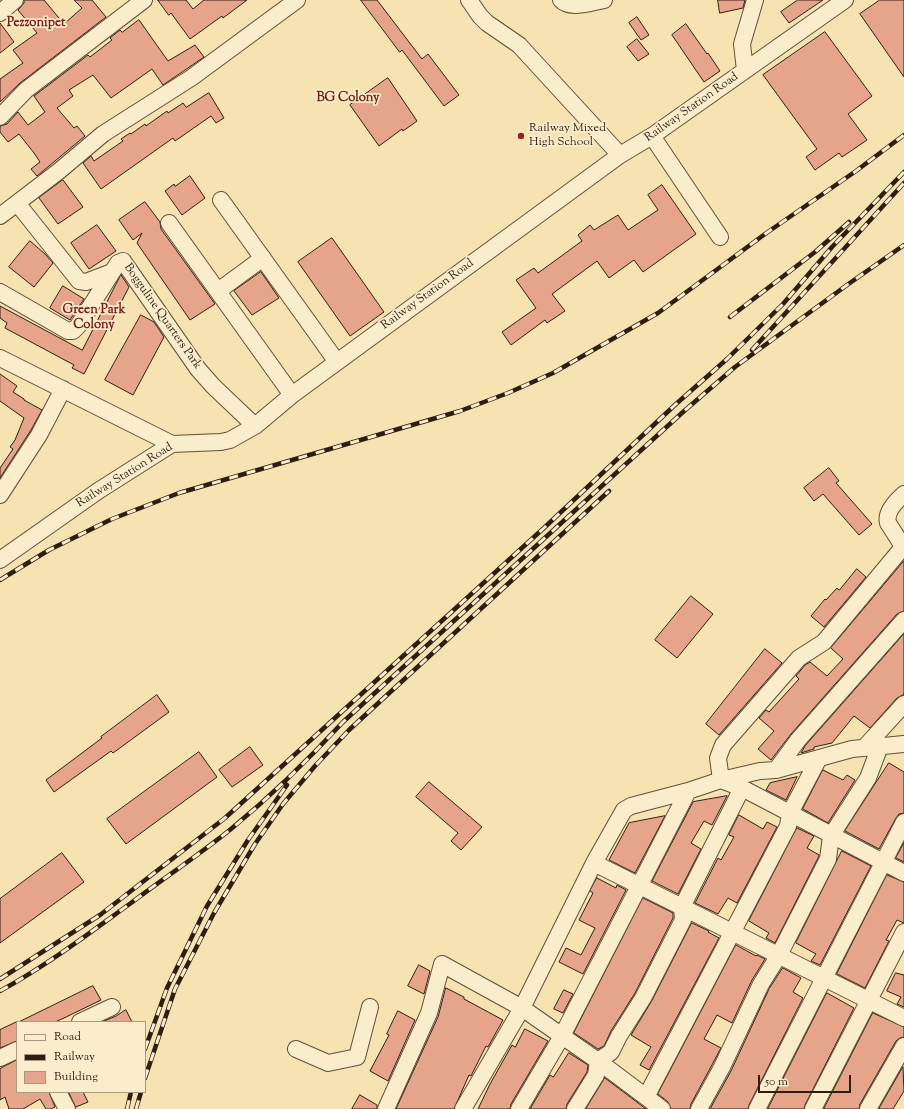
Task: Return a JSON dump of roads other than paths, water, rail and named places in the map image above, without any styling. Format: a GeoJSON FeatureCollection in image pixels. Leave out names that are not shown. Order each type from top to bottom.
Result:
{"type":"FeatureCollection","features":[{"type":"Feature","properties":{"kind":"street"},"geometry":{"type":"LineString","coordinates":[[0,13],[15,0]]}},
{"type":"Feature","properties":{"kind":"street"},"geometry":{"type":"LineString","coordinates":[[0,216],[59,171],[103,134],[191,78],[297,0]]}},
{"type":"Feature","properties":{"kind":"street"},"geometry":{"type":"LineString","coordinates":[[469,0],[487,23],[519,45],[620,155]]}},
{"type":"Feature","properties":{"kind":"street"},"geometry":{"type":"LineString","coordinates":[[561,1],[567,5],[574,5],[604,0]]}},
{"type":"Feature","properties":{"kind":"street"},"geometry":{"type":"LineString","coordinates":[[745,70],[742,44],[755,0]]}},
{"type":"Feature","properties":{"kind":"street","name":"Railway Station Road"},"geometry":{"type":"LineString","coordinates":[[0,560],[98,491],[172,444],[221,442],[230,440],[255,426],[292,395],[620,155],[652,136],[845,0]]}},
{"type":"Feature","properties":{"kind":"street"},"geometry":{"type":"LineString","coordinates":[[0,117],[26,90],[134,3]]}},
{"type":"Feature","properties":{"kind":"street"},"geometry":{"type":"LineString","coordinates":[[652,136],[720,237]]}},
{"type":"Feature","properties":{"kind":"street"},"geometry":{"type":"LineString","coordinates":[[221,200],[337,362]]}},
{"type":"Feature","properties":{"kind":"street"},"geometry":{"type":"LineString","coordinates":[[17,203],[80,281],[86,282],[112,272]]}},
{"type":"Feature","properties":{"kind":"street"},"geometry":{"type":"LineString","coordinates":[[169,223],[292,395]]}},
{"type":"Feature","properties":{"kind":"street"},"geometry":{"type":"LineString","coordinates":[[218,291],[263,258]]}},
{"type":"Feature","properties":{"kind":"street","name":"Bogguline Quarters Park"},"geometry":{"type":"LineString","coordinates":[[0,292],[68,331],[73,331],[76,330],[118,263],[123,261],[198,369],[213,386],[255,426]]}},
{"type":"Feature","properties":{"kind":"street"},"geometry":{"type":"LineString","coordinates":[[0,358],[63,388],[172,444]]}},
{"type":"Feature","properties":{"kind":"street"},"geometry":{"type":"LineString","coordinates":[[0,495],[39,435],[63,388]]}},
{"type":"Feature","properties":{"kind":"street"},"geometry":{"type":"LineString","coordinates":[[721,780],[718,758],[723,745],[799,658],[824,642],[904,548],[886,519],[892,508],[904,494]]}},
{"type":"Feature","properties":{"kind":"street"},"geometry":{"type":"LineString","coordinates":[[776,770],[798,740],[904,620]]}},
{"type":"Feature","properties":{"kind":"street"},"geometry":{"type":"LineString","coordinates":[[864,748],[904,704]]}},
{"type":"Feature","properties":{"kind":"street"},"geometry":{"type":"LineString","coordinates":[[463,1109],[522,1008],[594,864],[624,810],[631,806],[688,791],[721,780],[760,771],[776,770],[852,749],[904,744]]}},
{"type":"Feature","properties":{"kind":"street"},"geometry":{"type":"LineString","coordinates":[[699,1109],[722,1067],[761,984],[779,955],[828,859],[832,836],[868,778],[880,746]]}},
{"type":"Feature","properties":{"kind":"street"},"geometry":{"type":"LineString","coordinates":[[646,1097],[788,826],[790,813],[819,758]]}},
{"type":"Feature","properties":{"kind":"street"},"geometry":{"type":"LineString","coordinates":[[721,780],[742,788],[904,873]]}},
{"type":"Feature","properties":{"kind":"street"},"geometry":{"type":"LineString","coordinates":[[574,1109],[596,1075],[598,1061],[611,1052],[619,1036],[643,998],[683,920],[682,907],[742,788]]}},
{"type":"Feature","properties":{"kind":"street"},"geometry":{"type":"LineString","coordinates":[[519,1109],[562,1036],[688,791]]}},
{"type":"Feature","properties":{"kind":"street"},"geometry":{"type":"LineString","coordinates":[[757,1109],[904,822]]}},
{"type":"Feature","properties":{"kind":"street"},"geometry":{"type":"LineString","coordinates":[[594,864],[904,1018]]}},
{"type":"Feature","properties":{"kind":"street"},"geometry":{"type":"LineString","coordinates":[[813,1109],[904,932]]}},
{"type":"Feature","properties":{"kind":"street"},"geometry":{"type":"LineString","coordinates":[[386,1109],[428,1013],[442,964],[522,1008],[598,1061],[662,1109]]}},
{"type":"Feature","properties":{"kind":"street"},"geometry":{"type":"LineString","coordinates":[[296,1049],[328,1063],[357,1057],[370,1007]]}},
{"type":"Feature","properties":{"kind":"street"},"geometry":{"type":"LineString","coordinates":[[82,1021],[112,1008]]}},
{"type":"Feature","properties":{"kind":"street"},"geometry":{"type":"LineString","coordinates":[[868,1109],[904,1046]]}},
{"type":"Feature","properties":{"kind":"street"},"geometry":{"type":"LineString","coordinates":[[0,1058],[16,1050]]}},
{"type":"Feature","properties":{"kind":"street"},"geometry":{"type":"LineString","coordinates":[[59,1093],[67,1109]]}},
{"type":"Feature","properties":{"kind":"railway"},"geometry":{"type":"LineString","coordinates":[[0,580],[49,550],[112,519],[179,493],[460,411],[508,393],[553,373],[658,313],[765,234],[856,171],[904,135]]}},
{"type":"Feature","properties":{"kind":"railway"},"geometry":{"type":"LineString","coordinates":[[0,979],[100,915],[225,818],[545,527],[676,404],[727,359],[783,304],[832,247],[904,172]]}},
{"type":"Feature","properties":{"kind":"railway"},"geometry":{"type":"LineString","coordinates":[[752,350],[904,183]]}},
{"type":"Feature","properties":{"kind":"railway"},"geometry":{"type":"LineString","coordinates":[[730,317],[815,252],[849,222]]}},
{"type":"Feature","properties":{"kind":"railway"},"geometry":{"type":"LineString","coordinates":[[0,991],[67,949],[231,829],[289,777],[343,722],[683,412],[735,367],[904,245]]}},
{"type":"Feature","properties":{"kind":"railway"},"geometry":{"type":"LineString","coordinates":[[146,1075],[175,989],[214,913],[255,844],[283,804],[315,766],[349,730],[609,491]]}},
{"type":"Feature","properties":{"kind":"railway"},"geometry":{"type":"LineString","coordinates":[[146,1046],[167,988],[207,906],[248,840],[287,785]]}},
{"type":"Feature","properties":{"kind":"railway"},"geometry":{"type":"LineString","coordinates":[[127,1109],[131,1093]]}},
{"type":"Feature","properties":{"kind":"railway"},"geometry":{"type":"LineString","coordinates":[[136,1109],[141,1093]]}},
{"type":"Feature","properties":{"kind":"place","name":"Railway Mixed High School"},"geometry":{"type":"Point","coordinates":[521,136]}},
{"type":"Feature","properties":{"kind":"district","name":"Pezzonipet"},"geometry":{"type":"Point","coordinates":[36,24]}},
{"type":"Feature","properties":{"kind":"district","name":"BG Colony"},"geometry":{"type":"Point","coordinates":[348,99]}},
{"type":"Feature","properties":{"kind":"district","name":"Green Park Colony"},"geometry":{"type":"Point","coordinates":[94,318]}}]}
